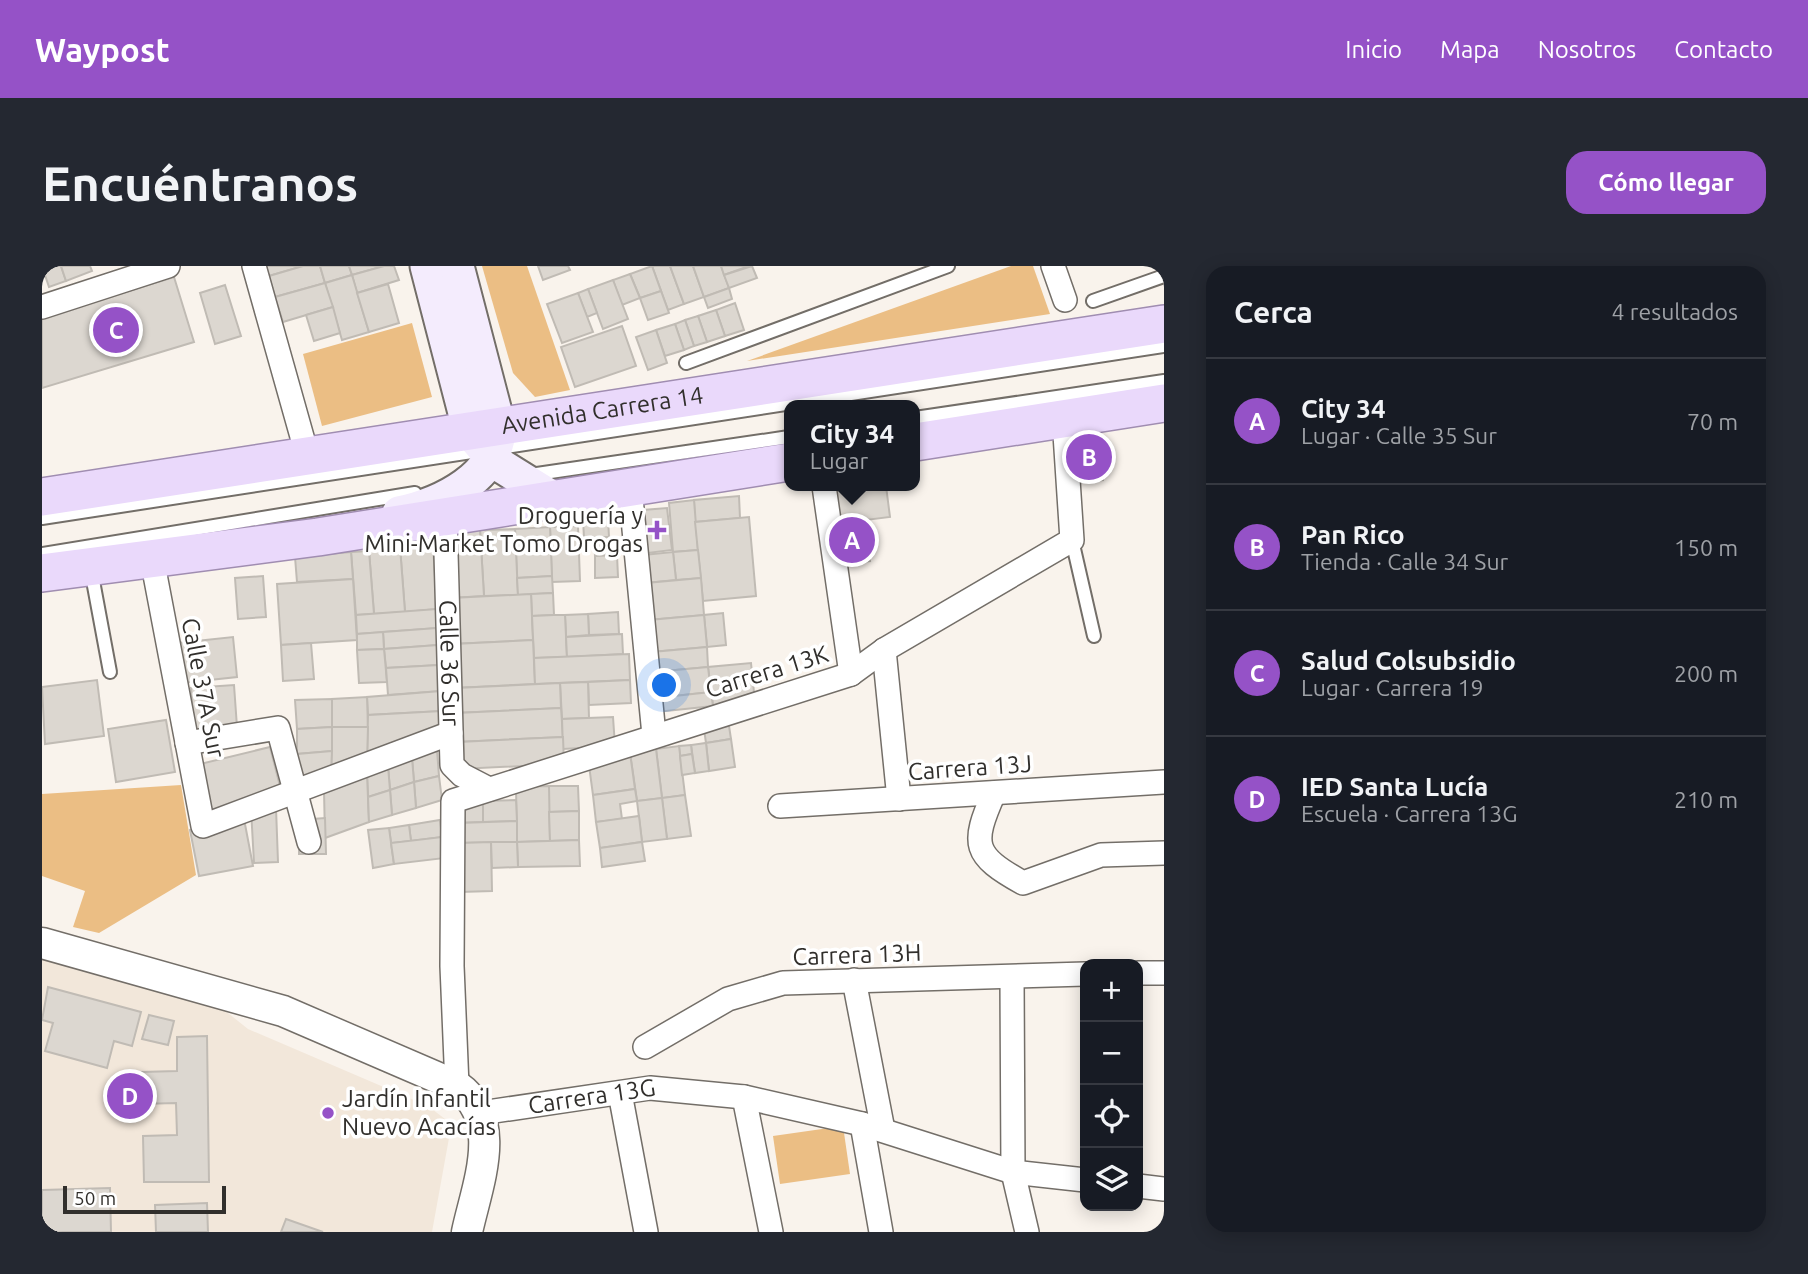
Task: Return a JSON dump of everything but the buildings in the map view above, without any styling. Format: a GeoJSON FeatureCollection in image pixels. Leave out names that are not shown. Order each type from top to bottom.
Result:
{"type":"FeatureCollection","features":[{"type":"Feature","properties":{"kind":"main road"},"geometry":{"type":"LineString","coordinates":[[427,266],[491,460],[556,500]]}},
{"type":"Feature","properties":{"kind":"main road"},"geometry":{"type":"LineString","coordinates":[[457,266],[491,460]]}},
{"type":"Feature","properties":{"kind":"main road","name":"Avenida Carrera 14"},"geometry":{"type":"LineString","coordinates":[[788,400],[1164,324]]}},
{"type":"Feature","properties":{"kind":"main road","name":"Avenida Carrera 14"},"geometry":{"type":"LineString","coordinates":[[42,497],[308,458],[491,460],[784,401]]}},
{"type":"Feature","properties":{"kind":"main road"},"geometry":{"type":"LineString","coordinates":[[920,441],[1164,403]]}},
{"type":"Feature","properties":{"kind":"main road"},"geometry":{"type":"LineString","coordinates":[[152,559],[237,539],[408,511],[491,460]]}},
{"type":"Feature","properties":{"kind":"main road"},"geometry":{"type":"LineString","coordinates":[[42,573],[445,518],[784,463]]}},
{"type":"Feature","properties":{"kind":"street"},"geometry":{"type":"LineString","coordinates":[[42,307],[168,266]]}},
{"type":"Feature","properties":{"kind":"street"},"geometry":{"type":"LineString","coordinates":[[254,266],[308,458]]}},
{"type":"Feature","properties":{"kind":"street"},"geometry":{"type":"LineString","coordinates":[[1053,266],[1065,300]]}},
{"type":"Feature","properties":{"kind":"street"},"geometry":{"type":"LineString","coordinates":[[1064,419],[1072,540]]}},
{"type":"Feature","properties":{"kind":"street"},"geometry":{"type":"LineString","coordinates":[[630,488],[654,735]]}},
{"type":"Feature","properties":{"kind":"street"},"geometry":{"type":"LineString","coordinates":[[825,491],[851,674]]}},
{"type":"Feature","properties":{"kind":"street","name":"Calle 36 Sur"},"geometry":{"type":"LineString","coordinates":[[445,518],[452,765],[462,775],[489,789]]}},
{"type":"Feature","properties":{"kind":"street","name":"Carrera 13K"},"geometry":{"type":"LineString","coordinates":[[457,1086],[452,966],[453,801],[851,674],[884,650],[1072,540]]}},
{"type":"Feature","properties":{"kind":"street","name":"Calle 37A Sur"},"geometry":{"type":"LineString","coordinates":[[152,559],[203,826],[295,791]]}},
{"type":"Feature","properties":{"kind":"street"},"geometry":{"type":"LineString","coordinates":[[884,650],[899,799]]}},
{"type":"Feature","properties":{"kind":"street"},"geometry":{"type":"LineString","coordinates":[[187,743],[278,728],[309,842]]}},
{"type":"Feature","properties":{"kind":"street"},"geometry":{"type":"LineString","coordinates":[[295,791],[451,733]]}},
{"type":"Feature","properties":{"kind":"street","name":"Carrera 13J"},"geometry":{"type":"LineString","coordinates":[[780,806],[1164,782]]}},
{"type":"Feature","properties":{"kind":"street"},"geometry":{"type":"LineString","coordinates":[[993,793],[981,822],[979,847],[991,865],[1023,883],[1101,855],[1164,853]]}},
{"type":"Feature","properties":{"kind":"street"},"geometry":{"type":"LineString","coordinates":[[42,943],[283,1011],[457,1086],[469,1095],[481,1113],[484,1154],[467,1232]]}},
{"type":"Feature","properties":{"kind":"street"},"geometry":{"type":"LineString","coordinates":[[1143,973],[1164,973]]}},
{"type":"Feature","properties":{"kind":"street","name":"Carrera 13H"},"geometry":{"type":"LineString","coordinates":[[645,1046],[689,1018],[728,999],[783,983],[1080,974]]}},
{"type":"Feature","properties":{"kind":"street"},"geometry":{"type":"LineString","coordinates":[[1012,977],[1013,1172],[1027,1232]]}},
{"type":"Feature","properties":{"kind":"street"},"geometry":{"type":"LineString","coordinates":[[854,980],[873,1127],[881,1232]]}},
{"type":"Feature","properties":{"kind":"street","name":"Carrera 13G"},"geometry":{"type":"LineString","coordinates":[[481,1113],[650,1088],[744,1097],[873,1127],[1013,1172],[1080,1179]]}},
{"type":"Feature","properties":{"kind":"street"},"geometry":{"type":"LineString","coordinates":[[620,1093],[646,1232]]}},
{"type":"Feature","properties":{"kind":"street"},"geometry":{"type":"LineString","coordinates":[[744,1097],[771,1232]]}},
{"type":"Feature","properties":{"kind":"street"},"geometry":{"type":"LineString","coordinates":[[1143,1187],[1164,1189]]}},
{"type":"Feature","properties":{"kind":"lane"},"geometry":{"type":"LineString","coordinates":[[687,363],[948,266]]}},
{"type":"Feature","properties":{"kind":"lane"},"geometry":{"type":"LineString","coordinates":[[1093,301],[1164,276]]}},
{"type":"Feature","properties":{"kind":"lane"},"geometry":{"type":"LineString","coordinates":[[845,400],[1164,346]]}},
{"type":"Feature","properties":{"kind":"lane"},"geometry":{"type":"LineString","coordinates":[[920,417],[1164,381]]}},
{"type":"Feature","properties":{"kind":"lane"},"geometry":{"type":"LineString","coordinates":[[42,554],[491,460],[784,410]]}},
{"type":"Feature","properties":{"kind":"lane"},"geometry":{"type":"LineString","coordinates":[[42,518],[491,460],[784,437]]}},
{"type":"Feature","properties":{"kind":"lane"},"geometry":{"type":"LineString","coordinates":[[1072,540],[1094,636]]}},
{"type":"Feature","properties":{"kind":"lane"},"geometry":{"type":"LineString","coordinates":[[90,566],[110,672]]}},
{"type":"Feature","properties":{"kind":"shaded area"},"geometry":{"type":"Polygon","coordinates":[[[482,266],[527,266],[570,390],[535,397],[513,373],[482,266]]]}},
{"type":"Feature","properties":{"kind":"shaded area"},"geometry":{"type":"Polygon","coordinates":[[[1011,266],[1033,266],[1050,314],[747,361],[1011,266]]]}},
{"type":"Feature","properties":{"kind":"shaded area"},"geometry":{"type":"Polygon","coordinates":[[[412,323],[432,397],[322,426],[303,354],[412,323]]]}},
{"type":"Feature","properties":{"kind":"shaded area"},"geometry":{"type":"Polygon","coordinates":[[[181,785],[196,875],[99,933],[73,927],[85,891],[42,876],[42,794],[181,785]]]}},
{"type":"Feature","properties":{"kind":"shaded area"},"geometry":{"type":"Polygon","coordinates":[[[42,959],[218,1005],[248,1029],[428,1106],[445,1119],[449,1138],[432,1232],[42,1232],[42,959]]]}},
{"type":"Feature","properties":{"kind":"shaded area"},"geometry":{"type":"Polygon","coordinates":[[[843,1126],[850,1174],[780,1184],[773,1136],[843,1126]]]}},
{"type":"Feature","properties":{"kind":"place","name":"Salud Colsubsidio"},"geometry":{"type":"Point","coordinates":[116,330]}},
{"type":"Feature","properties":{"kind":"place","name":"Pan Rico"},"geometry":{"type":"Point","coordinates":[1089,457]}},
{"type":"Feature","properties":{"kind":"place","name":"Droguería y Mini-Market Tomo Drogas"},"geometry":{"type":"Point","coordinates":[657,530]}},
{"type":"Feature","properties":{"kind":"place","name":"City 34"},"geometry":{"type":"Point","coordinates":[852,540]}},
{"type":"Feature","properties":{"kind":"place","name":"IED Santa Lucía"},"geometry":{"type":"Point","coordinates":[130,1096]}},
{"type":"Feature","properties":{"kind":"place","name":"Jardín Infantil Nuevo Acacías"},"geometry":{"type":"Point","coordinates":[328,1113]}}]}
